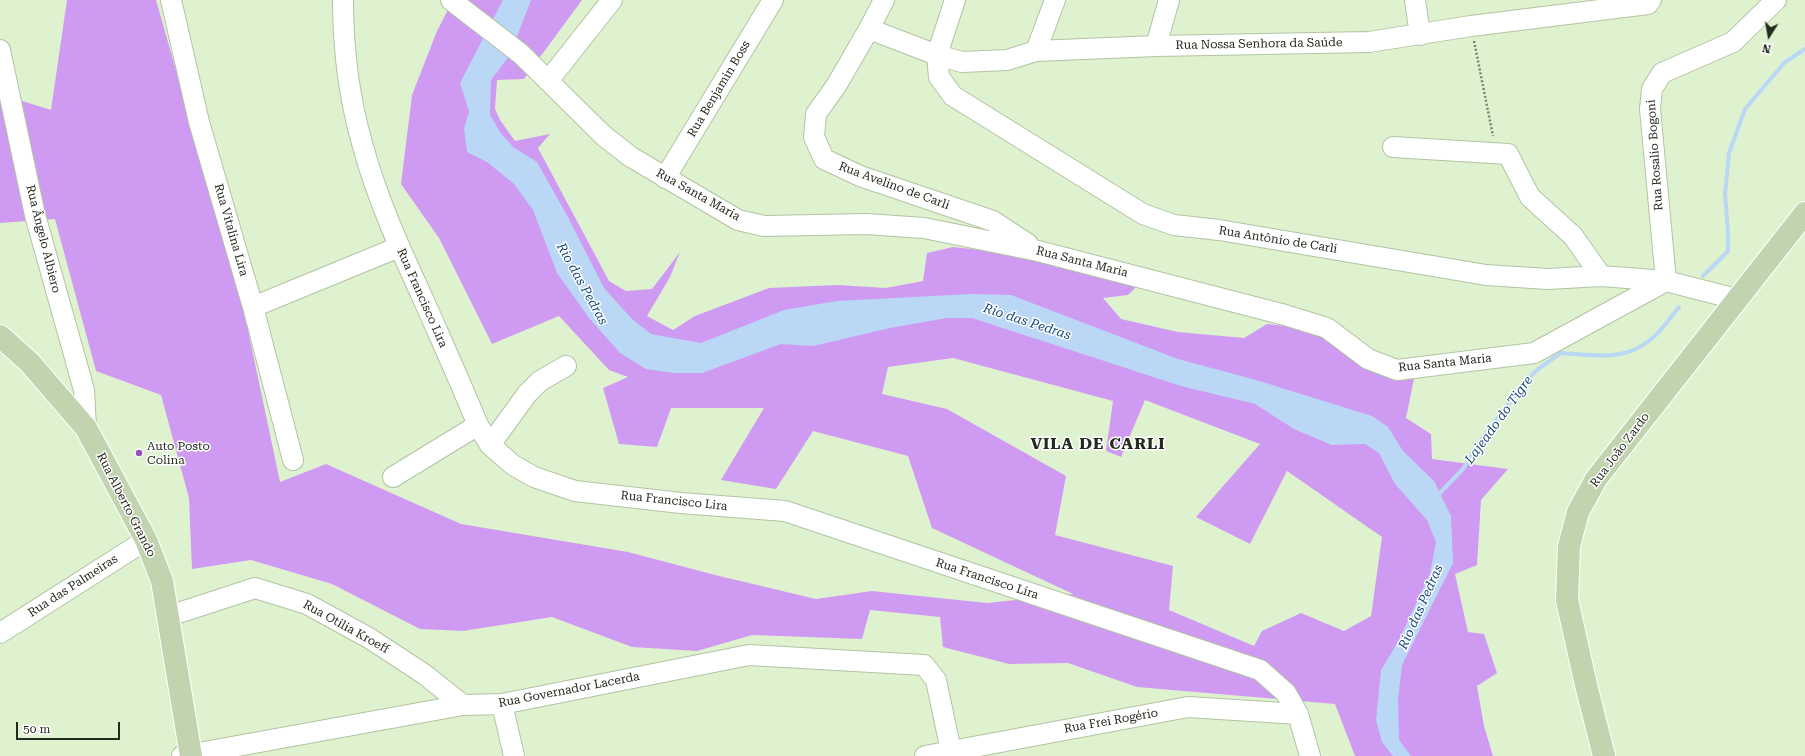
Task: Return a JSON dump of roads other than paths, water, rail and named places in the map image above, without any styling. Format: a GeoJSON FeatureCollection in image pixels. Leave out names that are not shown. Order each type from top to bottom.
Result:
{"type":"FeatureCollection","features":[{"type":"Feature","properties":{"kind":"main road","name":"Rua João Zardo"},"geometry":{"type":"LineString","coordinates":[[1604,756],[1577,648],[1567,600],[1569,546],[1578,512],[1596,479],[1805,213]]}},
{"type":"Feature","properties":{"kind":"main road","name":"Rua Alberto Grando"},"geometry":{"type":"LineString","coordinates":[[0,336],[30,363],[86,428],[146,540],[162,581],[169,616],[188,755]]}},
{"type":"Feature","properties":{"kind":"street","name":"Rua Vitalina Lira"},"geometry":{"type":"LineString","coordinates":[[171,0],[199,122],[253,307],[293,460]]}},
{"type":"Feature","properties":{"kind":"street","name":"Rua Francisco Lira"},"geometry":{"type":"LineString","coordinates":[[343,0],[343,33],[350,92],[361,143],[380,201],[478,425],[490,445],[513,465],[534,477],[575,491],[681,503],[785,511],[1260,670],[1286,693],[1298,714],[1310,756]]}},
{"type":"Feature","properties":{"kind":"street","name":"Rua Santa Maria"},"geometry":{"type":"LineString","coordinates":[[452,0],[521,54],[604,136],[631,157],[738,220],[764,226],[866,224],[924,228],[1038,250],[1285,315],[1327,328],[1368,359],[1396,370],[1534,353],[1666,281]]}},
{"type":"Feature","properties":{"kind":"street"},"geometry":{"type":"LineString","coordinates":[[548,81],[612,0]]}},
{"type":"Feature","properties":{"kind":"street","name":"Rua Benjamin Boss"},"geometry":{"type":"LineString","coordinates":[[665,178],[774,0]]}},
{"type":"Feature","properties":{"kind":"street","name":"Rua Avelino de Carli"},"geometry":{"type":"LineString","coordinates":[[884,0],[869,30],[836,86],[816,114],[814,137],[824,159],[860,176],[993,222],[1038,250]]}},
{"type":"Feature","properties":{"kind":"street","name":"Rua Antônio de Carli"},"geometry":{"type":"LineString","coordinates":[[955,0],[938,56],[939,77],[953,96],[1143,214],[1174,225],[1219,230],[1486,275],[1548,279],[1601,276],[1666,281],[1736,299]]}},
{"type":"Feature","properties":{"kind":"street"},"geometry":{"type":"LineString","coordinates":[[1036,51],[1055,0]]}},
{"type":"Feature","properties":{"kind":"street"},"geometry":{"type":"LineString","coordinates":[[1156,46],[1169,0]]}},
{"type":"Feature","properties":{"kind":"street"},"geometry":{"type":"LineString","coordinates":[[1415,0],[1420,35]]}},
{"type":"Feature","properties":{"kind":"street","name":"Rua Nossa Senhora da Saúde"},"geometry":{"type":"LineString","coordinates":[[869,30],[938,56],[962,62],[1007,60],[1036,51],[1156,46],[1368,42],[1470,26],[1648,4],[1651,0]]}},
{"type":"Feature","properties":{"kind":"street","name":"Rua Rosalio Bogoni"},"geometry":{"type":"LineString","coordinates":[[1666,281],[1650,109],[1652,89],[1662,73],[1733,42],[1776,0]]}},
{"type":"Feature","properties":{"kind":"street","name":"Rua Ângelo Albiero"},"geometry":{"type":"LineString","coordinates":[[0,50],[35,215],[84,390],[86,428]]}},
{"type":"Feature","properties":{"kind":"street"},"geometry":{"type":"LineString","coordinates":[[1393,147],[1508,154],[1530,197],[1573,236],[1601,276]]}},
{"type":"Feature","properties":{"kind":"street"},"geometry":{"type":"LineString","coordinates":[[253,307],[399,246]]}},
{"type":"Feature","properties":{"kind":"street"},"geometry":{"type":"LineString","coordinates":[[490,445],[527,394],[540,382],[566,366]]}},
{"type":"Feature","properties":{"kind":"street"},"geometry":{"type":"LineString","coordinates":[[393,477],[478,425]]}},
{"type":"Feature","properties":{"kind":"street","name":"Rua das Palmeiras"},"geometry":{"type":"LineString","coordinates":[[0,633],[146,540]]}},
{"type":"Feature","properties":{"kind":"street","name":"Rua Otilia Kroeff"},"geometry":{"type":"LineString","coordinates":[[169,616],[255,588],[307,604],[369,638],[424,674],[463,706]]}},
{"type":"Feature","properties":{"kind":"street","name":"Rua Governador Lacerda"},"geometry":{"type":"LineString","coordinates":[[188,755],[463,706],[502,704],[749,655],[924,665],[936,680],[951,753]]}},
{"type":"Feature","properties":{"kind":"street"},"geometry":{"type":"LineString","coordinates":[[502,704],[514,756]]}},
{"type":"Feature","properties":{"kind":"street","name":"Rua Frei Rogério"},"geometry":{"type":"LineString","coordinates":[[925,756],[951,753],[1188,707],[1298,714]]}},
{"type":"Feature","properties":{"kind":"water","name":"Rio das Pedras"},"geometry":{"type":"Polygon","coordinates":[[[503,0],[531,0],[510,55],[491,80],[490,115],[500,132],[513,147],[537,162],[568,217],[604,288],[632,319],[651,334],[701,343],[784,310],[837,301],[971,294],[1011,295],[1178,359],[1256,380],[1372,416],[1388,427],[1403,451],[1434,481],[1451,516],[1453,563],[1402,665],[1398,699],[1399,740],[1411,756],[1393,756],[1382,742],[1376,720],[1381,670],[1399,640],[1430,574],[1436,542],[1427,520],[1395,484],[1379,453],[1365,444],[1332,445],[1294,429],[1255,404],[1181,386],[972,318],[947,318],[890,328],[813,346],[781,344],[702,373],[674,373],[646,369],[620,353],[589,318],[557,273],[533,210],[514,184],[487,162],[467,152],[464,129],[469,111],[460,83],[503,0]]]}},
{"type":"Feature","properties":{"kind":"waterway","name":"Lajeado do Tigre"},"geometry":{"type":"LineString","coordinates":[[1703,276],[1728,251],[1725,194],[1729,153],[1745,109],[1784,63],[1805,49]]}},
{"type":"Feature","properties":{"kind":"waterway","name":"Lajeado do Tigre"},"geometry":{"type":"LineString","coordinates":[[1437,496],[1463,469],[1481,440],[1525,382],[1538,369],[1561,353],[1607,356],[1629,352],[1640,347],[1654,337],[1679,307]]}},
{"type":"Feature","properties":{"kind":"place","name":"Auto Posto Colina"},"geometry":{"type":"Point","coordinates":[139,453]}},
{"type":"Feature","properties":{"kind":"district","name":"VILA DE CARLI"},"geometry":{"type":"Point","coordinates":[1098,444]}}]}
